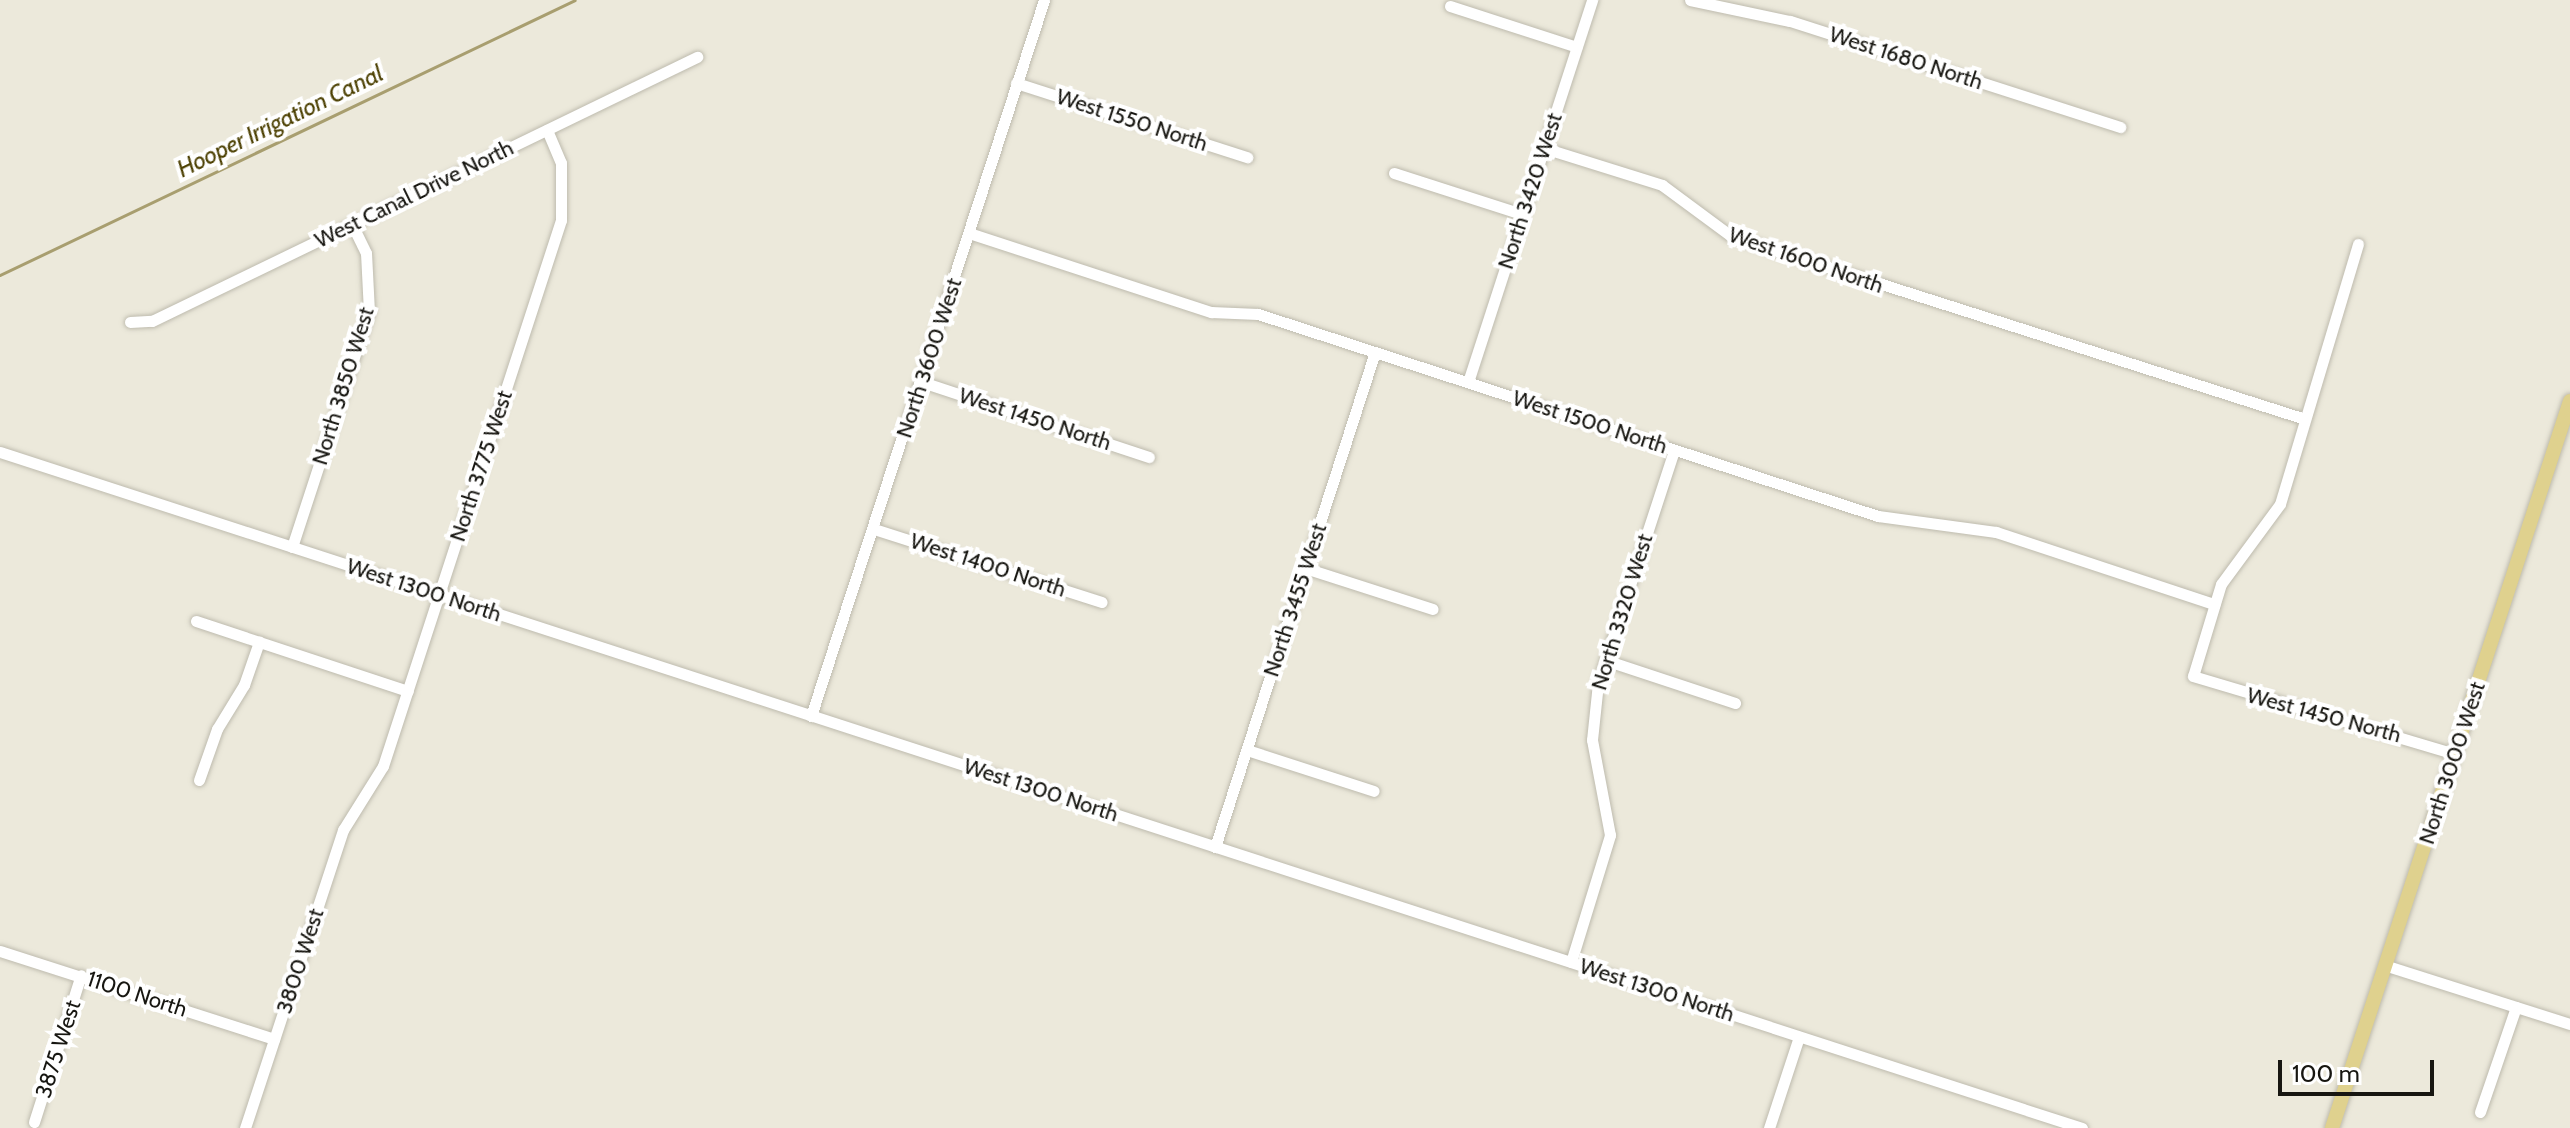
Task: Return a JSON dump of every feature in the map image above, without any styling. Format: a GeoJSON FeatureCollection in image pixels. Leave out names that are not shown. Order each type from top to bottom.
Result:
{"type":"FeatureCollection","features":[{"type":"Feature","properties":{"kind":"main road","name":"North 3000 West"},"geometry":{"type":"LineString","coordinates":[[2333,1127],[2570,401]]}},
{"type":"Feature","properties":{"kind":"street","name":"North 3600 West"},"geometry":{"type":"LineString","coordinates":[[811,716],[1044,0]]}},
{"type":"Feature","properties":{"kind":"street","name":"North 3420 West"},"geometry":{"type":"LineString","coordinates":[[1468,382],[1592,0]]}},
{"type":"Feature","properties":{"kind":"street","name":"West 1680 North"},"geometry":{"type":"LineString","coordinates":[[1690,0],[1790,21],[2120,127]]}},
{"type":"Feature","properties":{"kind":"street"},"geometry":{"type":"LineString","coordinates":[[1450,6],[1577,47]]}},
{"type":"Feature","properties":{"kind":"street","name":"West Canal Drive North"},"geometry":{"type":"LineString","coordinates":[[130,322],[152,321],[697,57]]}},
{"type":"Feature","properties":{"kind":"street","name":"West 1550 North"},"geometry":{"type":"LineString","coordinates":[[1016,83],[1247,157]]}},
{"type":"Feature","properties":{"kind":"street","name":"North 3775 West"},"geometry":{"type":"LineString","coordinates":[[363,797],[383,766],[561,220],[561,163],[547,130]]}},
{"type":"Feature","properties":{"kind":"street","name":"West 1600 North"},"geometry":{"type":"LineString","coordinates":[[1544,148],[1662,185],[1731,236],[2305,419]]}},
{"type":"Feature","properties":{"kind":"street"},"geometry":{"type":"LineString","coordinates":[[1394,173],[1522,214]]}},
{"type":"Feature","properties":{"kind":"street","name":"North 3850 West"},"geometry":{"type":"LineString","coordinates":[[292,547],[369,312],[366,253],[352,224]]}},
{"type":"Feature","properties":{"kind":"street","name":"West 1500 North"},"geometry":{"type":"LineString","coordinates":[[969,233],[1211,312],[1258,314],[1878,516],[1996,532],[2214,604]]}},
{"type":"Feature","properties":{"kind":"street"},"geometry":{"type":"LineString","coordinates":[[2214,604],[2233,566],[2280,504],[2358,244]]}},
{"type":"Feature","properties":{"kind":"street","name":"North 3455 West"},"geometry":{"type":"LineString","coordinates":[[1215,847],[1375,352]]}},
{"type":"Feature","properties":{"kind":"street","name":"West 1450 North"},"geometry":{"type":"LineString","coordinates":[[922,382],[1149,457]]}},
{"type":"Feature","properties":{"kind":"street","name":"North 3320 West"},"geometry":{"type":"LineString","coordinates":[[1571,962],[1610,835],[1592,740],[1593,709],[1605,660],[1674,450]]}},
{"type":"Feature","properties":{"kind":"street","name":"West 1300 North"},"geometry":{"type":"LineString","coordinates":[[0,452],[2082,1128]]}},
{"type":"Feature","properties":{"kind":"street","name":"West 1400 North"},"geometry":{"type":"LineString","coordinates":[[874,529],[1102,602]]}},
{"type":"Feature","properties":{"kind":"street"},"geometry":{"type":"LineString","coordinates":[[1305,568],[1433,609]]}},
{"type":"Feature","properties":{"kind":"street","name":"West 1450 North"},"geometry":{"type":"LineString","coordinates":[[2214,604],[2193,676],[2455,754]]}},
{"type":"Feature","properties":{"kind":"street"},"geometry":{"type":"LineString","coordinates":[[196,621],[408,691]]}},
{"type":"Feature","properties":{"kind":"street"},"geometry":{"type":"LineString","coordinates":[[199,780],[217,729],[244,685],[259,642]]}},
{"type":"Feature","properties":{"kind":"street"},"geometry":{"type":"LineString","coordinates":[[1605,660],[1735,703]]}},
{"type":"Feature","properties":{"kind":"street"},"geometry":{"type":"LineString","coordinates":[[1247,750],[1374,791]]}},
{"type":"Feature","properties":{"kind":"street","name":"3800 West"},"geometry":{"type":"LineString","coordinates":[[245,1128],[343,830],[363,797]]}},
{"type":"Feature","properties":{"kind":"street","name":"1100 North"},"geometry":{"type":"LineString","coordinates":[[0,951],[274,1039]]}},
{"type":"Feature","properties":{"kind":"street"},"geometry":{"type":"LineString","coordinates":[[2387,966],[2570,1024]]}},
{"type":"Feature","properties":{"kind":"street","name":"3875 West"},"geometry":{"type":"LineString","coordinates":[[34,1122],[81,975]]}},
{"type":"Feature","properties":{"kind":"street"},"geometry":{"type":"LineString","coordinates":[[2480,1112],[2516,1007]]}},
{"type":"Feature","properties":{"kind":"street"},"geometry":{"type":"LineString","coordinates":[[1769,1128],[1799,1037]]}},
{"type":"Feature","properties":{"kind":"waterway","name":"Hooper Irrigation Canal"},"geometry":{"type":"LineString","coordinates":[[0,275],[575,0]]}}]}
